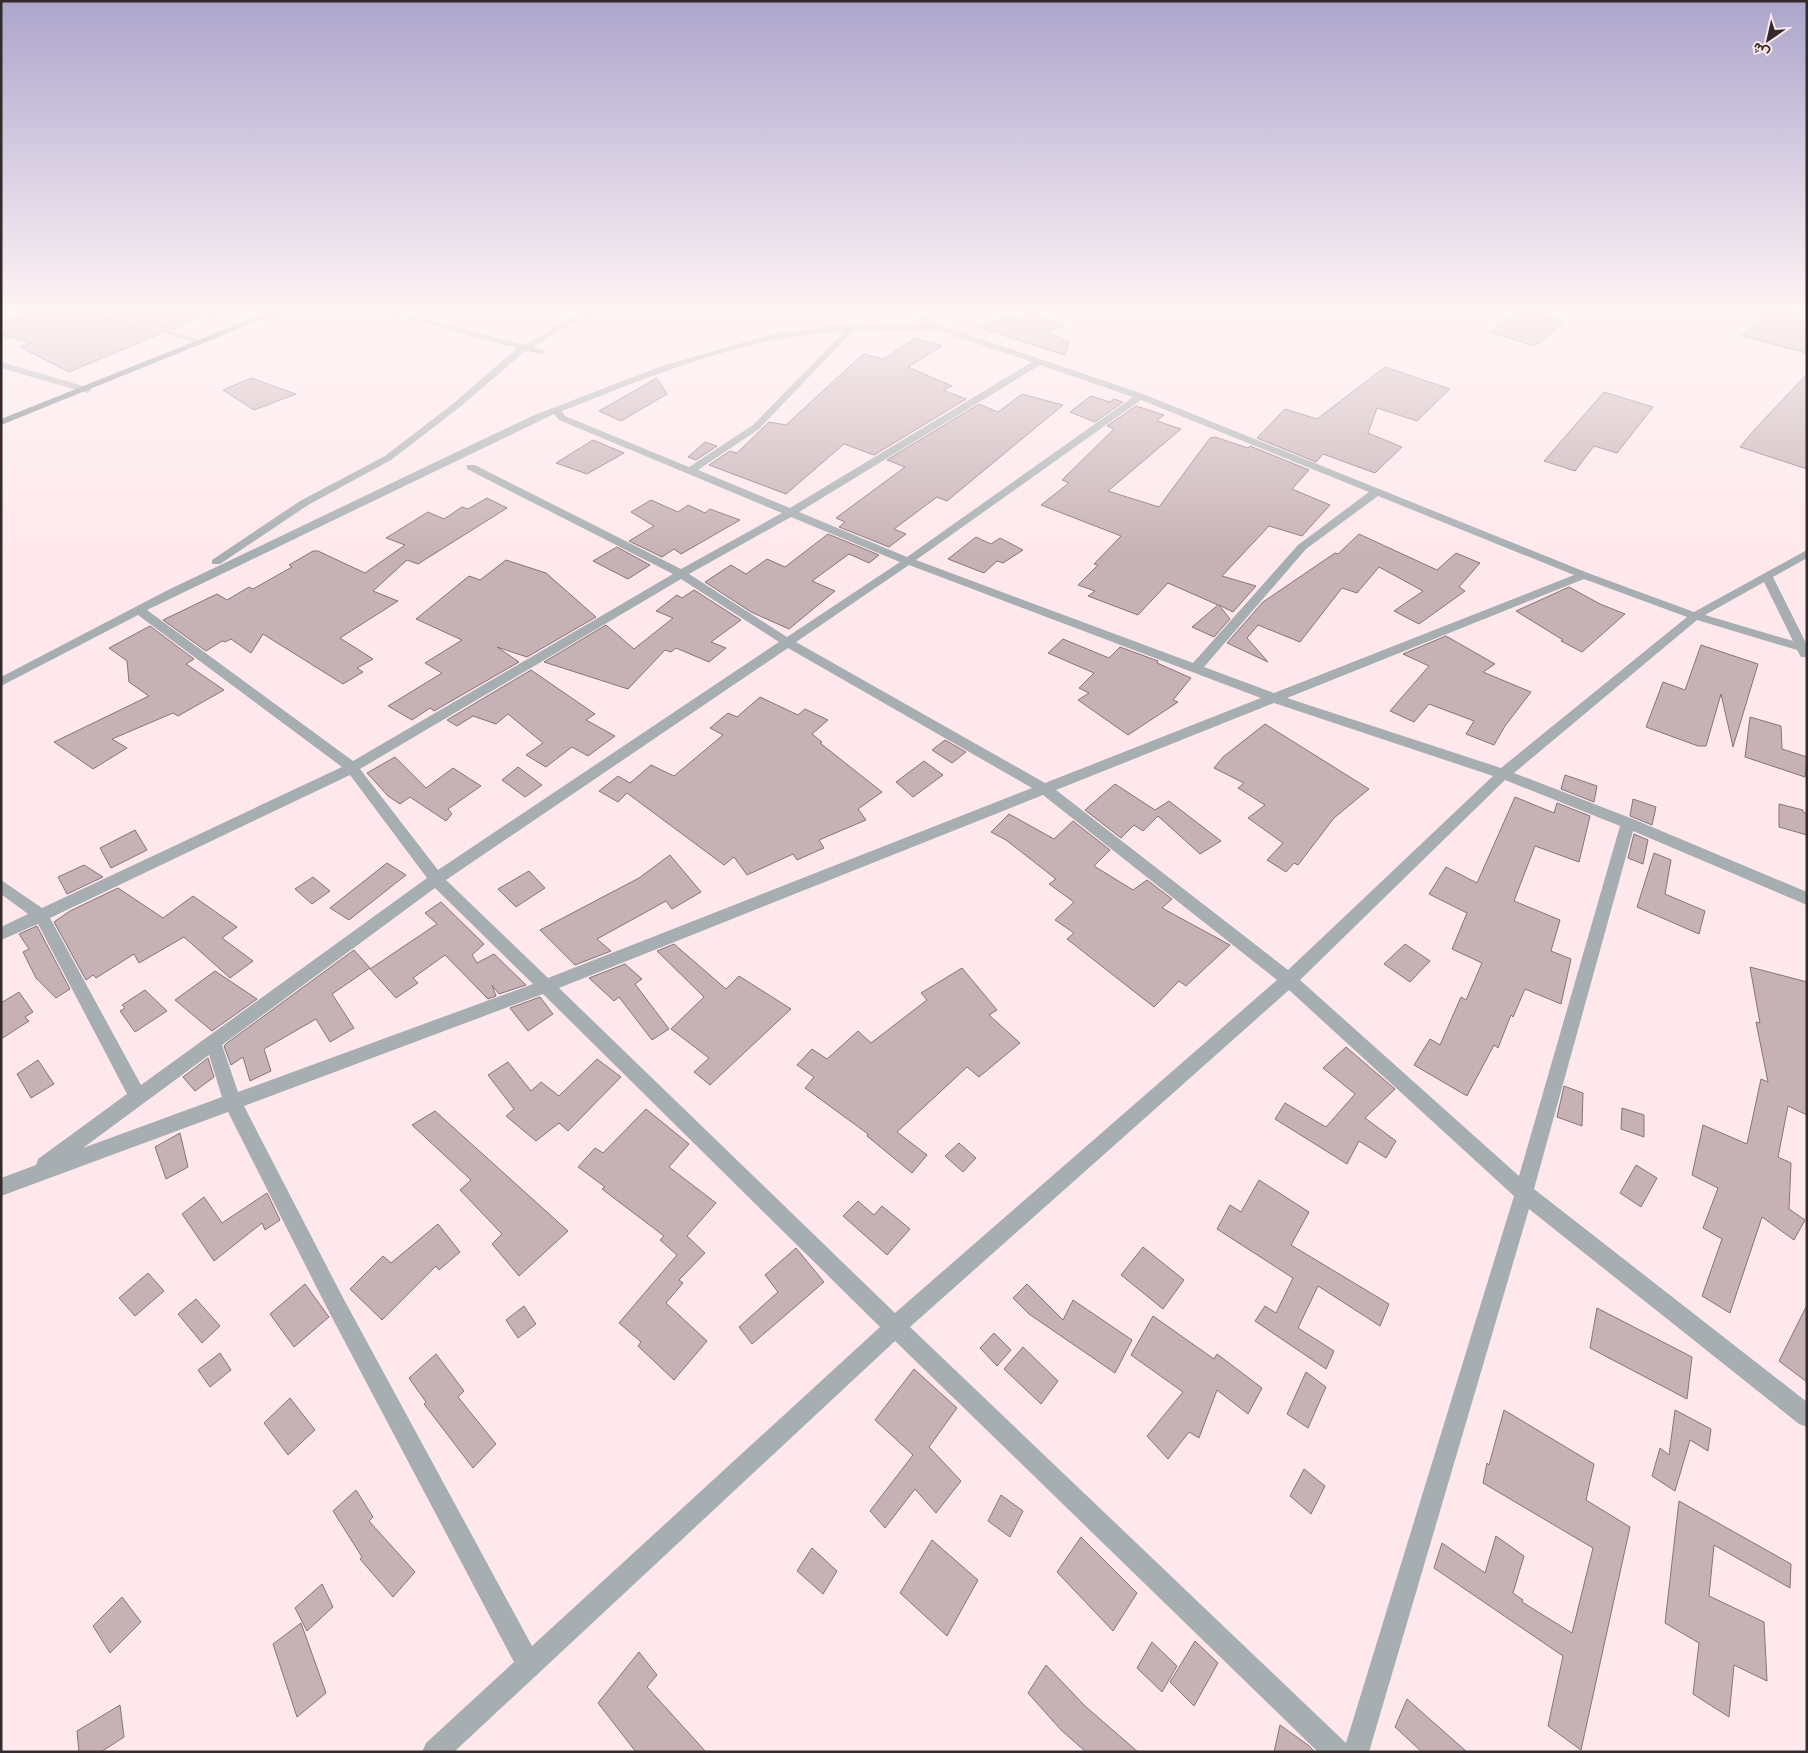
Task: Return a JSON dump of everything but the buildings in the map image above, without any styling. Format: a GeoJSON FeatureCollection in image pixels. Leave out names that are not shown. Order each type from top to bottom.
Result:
{"type":"FeatureCollection","features":[{"type":"Feature","properties":{"kind":"main road"},"geometry":{"type":"LineString","coordinates":[[1,422],[82,392]]}},
{"type":"Feature","properties":{"kind":"street"},"geometry":{"type":"LineString","coordinates":[[172,592],[304,503],[388,458],[473,392]]}},
{"type":"Feature","properties":{"kind":"street"},"geometry":{"type":"LineString","coordinates":[[1,682],[172,592],[556,410],[603,392]]}},
{"type":"Feature","properties":{"kind":"street"},"geometry":{"type":"LineString","coordinates":[[690,471],[756,427],[790,392]]}},
{"type":"Feature","properties":{"kind":"street"},"geometry":{"type":"LineString","coordinates":[[1,934],[352,768],[680,574],[790,513],[989,392]]}},
{"type":"Feature","properties":{"kind":"street"},"geometry":{"type":"LineString","coordinates":[[1127,392],[1584,575],[1695,616],[1805,652]]}},
{"type":"Feature","properties":{"kind":"street"},"geometry":{"type":"LineString","coordinates":[[30,1176],[436,879],[908,561],[1140,396]]}},
{"type":"Feature","properties":{"kind":"street"},"geometry":{"type":"LineString","coordinates":[[556,410],[562,418],[908,561],[1274,698],[1503,774],[1628,823],[1807,899]]}},
{"type":"Feature","properties":{"kind":"street"},"geometry":{"type":"LineString","coordinates":[[471,467],[680,574],[787,642],[1045,789],[1289,980],[1524,1193],[1807,1416]]}},
{"type":"Feature","properties":{"kind":"street"},"geometry":{"type":"LineString","coordinates":[[1195,669],[1302,547],[1376,492]]}},
{"type":"Feature","properties":{"kind":"street"},"geometry":{"type":"LineString","coordinates":[[435,1752],[895,1327],[1289,980],[1503,774],[1695,616],[1807,553]]}},
{"type":"Feature","properties":{"kind":"street"},"geometry":{"type":"LineString","coordinates":[[1,1187],[547,986],[1584,575]]}},
{"type":"Feature","properties":{"kind":"street"},"geometry":{"type":"LineString","coordinates":[[1767,575],[1805,652]]}},
{"type":"Feature","properties":{"kind":"street"},"geometry":{"type":"LineString","coordinates":[[137,610],[149,616],[352,768],[436,879],[895,1327],[1337,1752]]}},
{"type":"Feature","properties":{"kind":"street"},"geometry":{"type":"LineString","coordinates":[[1356,1752],[1524,1193],[1628,823]]}},
{"type":"Feature","properties":{"kind":"street"},"geometry":{"type":"LineString","coordinates":[[1,886],[41,915],[138,1097]]}},
{"type":"Feature","properties":{"kind":"street"},"geometry":{"type":"LineString","coordinates":[[213,1042],[232,1102],[334,1301],[529,1665]]}}]}
